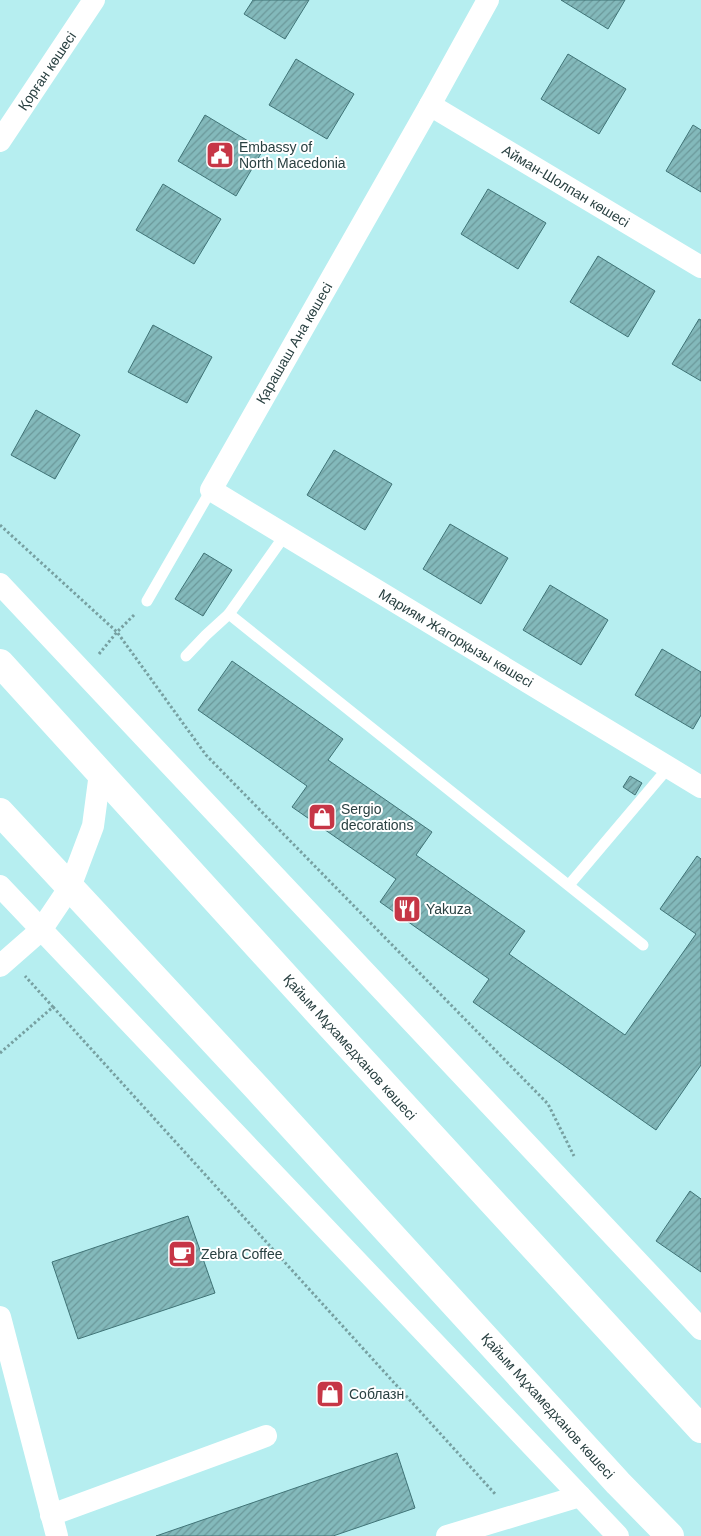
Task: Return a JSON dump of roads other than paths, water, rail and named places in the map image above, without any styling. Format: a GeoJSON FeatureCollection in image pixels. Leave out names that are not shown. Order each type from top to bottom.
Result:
{"type":"FeatureCollection","features":[{"type":"Feature","properties":{"kind":"main road","name":"Қайым Мұхамедханов көшесі"},"geometry":{"type":"LineString","coordinates":[[0,663],[701,1429]]}},
{"type":"Feature","properties":{"kind":"main road","name":"Қайым Мұхамедханов көшесі"},"geometry":{"type":"LineString","coordinates":[[0,812],[618,1483],[670,1536]]}},
{"type":"Feature","properties":{"kind":"street","name":"Қорған көшесі"},"geometry":{"type":"LineString","coordinates":[[0,142],[94,0]]}},
{"type":"Feature","properties":{"kind":"street","name":"Қарашаш Ана көшесі"},"geometry":{"type":"LineString","coordinates":[[211,490],[488,0]]}},
{"type":"Feature","properties":{"kind":"street","name":"Айман-Шолпан көшесі"},"geometry":{"type":"LineString","coordinates":[[430,105],[701,267]]}},
{"type":"Feature","properties":{"kind":"street","name":"Мариям Жагорқызы көшесі"},"geometry":{"type":"LineString","coordinates":[[211,490],[701,787]]}},
{"type":"Feature","properties":{"kind":"street"},"geometry":{"type":"LineString","coordinates":[[0,584],[701,1329]]}},
{"type":"Feature","properties":{"kind":"street"},"geometry":{"type":"LineString","coordinates":[[4,962],[41,930],[70,887],[93,826],[100,773]]}},
{"type":"Feature","properties":{"kind":"street"},"geometry":{"type":"LineString","coordinates":[[0,886],[618,1536]]}},
{"type":"Feature","properties":{"kind":"street"},"geometry":{"type":"LineString","coordinates":[[0,1318],[57,1536]]}},
{"type":"Feature","properties":{"kind":"street"},"geometry":{"type":"LineString","coordinates":[[51,1515],[266,1436]]}},
{"type":"Feature","properties":{"kind":"street"},"geometry":{"type":"LineString","coordinates":[[447,1536],[580,1496]]}},
{"type":"Feature","properties":{"kind":"lane","name":"Қарашаш Ана көшесі"},"geometry":{"type":"LineString","coordinates":[[147,601],[211,490]]}},
{"type":"Feature","properties":{"kind":"lane"},"geometry":{"type":"LineString","coordinates":[[186,656],[229,614],[286,535]]}},
{"type":"Feature","properties":{"kind":"lane"},"geometry":{"type":"LineString","coordinates":[[229,614],[643,945]]}},
{"type":"Feature","properties":{"kind":"lane"},"geometry":{"type":"LineString","coordinates":[[569,885],[668,768]]}},
{"type":"Feature","properties":{"kind":"place","name":"Embassy of North Macedonia"},"geometry":{"type":"Point","coordinates":[220,155]}},
{"type":"Feature","properties":{"kind":"place","name":"Sergio decorations"},"geometry":{"type":"Point","coordinates":[322,817]}},
{"type":"Feature","properties":{"kind":"place","name":"Yakuza"},"geometry":{"type":"Point","coordinates":[407,909]}},
{"type":"Feature","properties":{"kind":"place","name":"Zebra Coffee"},"geometry":{"type":"Point","coordinates":[182,1254]}},
{"type":"Feature","properties":{"kind":"place","name":"Соблазн"},"geometry":{"type":"Point","coordinates":[330,1394]}}]}
